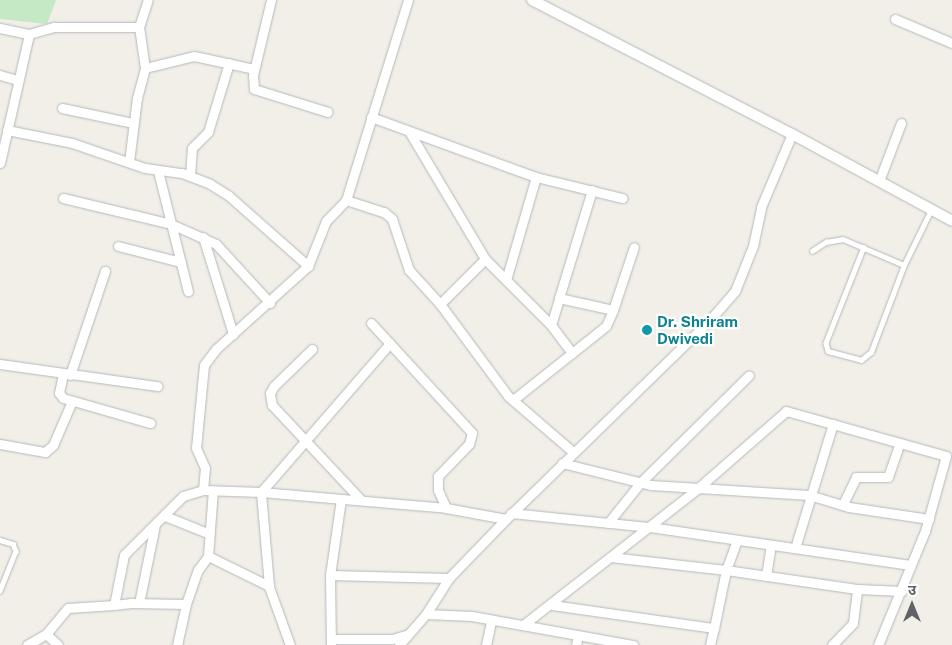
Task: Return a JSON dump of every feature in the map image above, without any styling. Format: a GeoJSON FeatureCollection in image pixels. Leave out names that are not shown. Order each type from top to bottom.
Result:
{"type":"FeatureCollection","features":[{"type":"Feature","properties":{"kind":"street"},"geometry":{"type":"LineString","coordinates":[[129,162],[133,123],[145,68],[139,27],[148,0]]}},
{"type":"Feature","properties":{"kind":"street"},"geometry":{"type":"LineString","coordinates":[[271,0],[254,69],[253,82],[259,92],[328,112]]}},
{"type":"Feature","properties":{"kind":"street"},"geometry":{"type":"LineString","coordinates":[[203,490],[205,468],[196,448],[202,375],[208,356],[270,303],[308,266],[326,221],[346,200],[408,0]]}},
{"type":"Feature","properties":{"kind":"street"},"geometry":{"type":"LineString","coordinates":[[532,0],[792,134],[952,221]]}},
{"type":"Feature","properties":{"kind":"street"},"geometry":{"type":"LineString","coordinates":[[895,19],[952,44]]}},
{"type":"Feature","properties":{"kind":"street"},"geometry":{"type":"LineString","coordinates":[[0,28],[29,34],[54,27],[139,27]]}},
{"type":"Feature","properties":{"kind":"street"},"geometry":{"type":"LineString","coordinates":[[0,163],[29,34]]}},
{"type":"Feature","properties":{"kind":"street"},"geometry":{"type":"LineString","coordinates":[[145,68],[187,57],[254,69]]}},
{"type":"Feature","properties":{"kind":"street"},"geometry":{"type":"LineString","coordinates":[[190,176],[192,148],[208,132],[229,63]]}},
{"type":"Feature","properties":{"kind":"street"},"geometry":{"type":"LineString","coordinates":[[0,75],[18,80]]}},
{"type":"Feature","properties":{"kind":"street"},"geometry":{"type":"LineString","coordinates":[[62,108],[133,123]]}},
{"type":"Feature","properties":{"kind":"street"},"geometry":{"type":"LineString","coordinates":[[371,117],[410,133],[536,177],[622,198]]}},
{"type":"Feature","properties":{"kind":"street"},"geometry":{"type":"LineString","coordinates":[[879,181],[901,123]]}},
{"type":"Feature","properties":{"kind":"street"},"geometry":{"type":"LineString","coordinates":[[8,130],[72,143],[158,171],[190,176],[230,196],[308,266]]}},
{"type":"Feature","properties":{"kind":"street"},"geometry":{"type":"LineString","coordinates":[[410,133],[485,259],[551,325],[572,353]]}},
{"type":"Feature","properties":{"kind":"street"},"geometry":{"type":"LineString","coordinates":[[399,645],[426,614],[449,578],[573,452],[709,321],[735,291],[753,246],[761,207],[792,134]]}},
{"type":"Feature","properties":{"kind":"street"},"geometry":{"type":"LineString","coordinates":[[158,171],[188,291]]}},
{"type":"Feature","properties":{"kind":"street"},"geometry":{"type":"LineString","coordinates":[[506,280],[536,177]]}},
{"type":"Feature","properties":{"kind":"street"},"geometry":{"type":"LineString","coordinates":[[551,325],[592,190]]}},
{"type":"Feature","properties":{"kind":"street"},"geometry":{"type":"LineString","coordinates":[[64,198],[171,224],[203,237],[226,253],[270,303]]}},
{"type":"Feature","properties":{"kind":"street"},"geometry":{"type":"LineString","coordinates":[[346,200],[384,212],[392,219],[409,270],[440,304],[513,400],[573,452]]}},
{"type":"Feature","properties":{"kind":"street"},"geometry":{"type":"LineString","coordinates":[[203,237],[233,334]]}},
{"type":"Feature","properties":{"kind":"street"},"geometry":{"type":"LineString","coordinates":[[118,246],[181,262]]}},
{"type":"Feature","properties":{"kind":"street"},"geometry":{"type":"LineString","coordinates":[[513,400],[606,326],[634,247]]}},
{"type":"Feature","properties":{"kind":"street"},"geometry":{"type":"LineString","coordinates":[[440,304],[485,259]]}},
{"type":"Feature","properties":{"kind":"street"},"geometry":{"type":"LineString","coordinates":[[105,271],[66,374],[60,395],[72,401],[150,422]]}},
{"type":"Feature","properties":{"kind":"street"},"geometry":{"type":"LineString","coordinates":[[559,298],[613,310]]}},
{"type":"Feature","properties":{"kind":"street"},"geometry":{"type":"LineString","coordinates":[[371,323],[472,433],[469,444],[438,476],[438,490],[446,508]]}},
{"type":"Feature","properties":{"kind":"street"},"geometry":{"type":"LineString","coordinates":[[290,645],[268,584],[261,492],[305,438],[390,343]]}},
{"type":"Feature","properties":{"kind":"street"},"geometry":{"type":"LineString","coordinates":[[312,349],[280,378],[270,393],[276,411],[305,438],[360,499]]}},
{"type":"Feature","properties":{"kind":"street"},"geometry":{"type":"LineString","coordinates":[[0,364],[157,386]]}},
{"type":"Feature","properties":{"kind":"street"},"geometry":{"type":"LineString","coordinates":[[608,523],[640,483],[750,375]]}},
{"type":"Feature","properties":{"kind":"street"},"geometry":{"type":"LineString","coordinates":[[0,444],[45,452],[53,444],[72,401]]}},
{"type":"Feature","properties":{"kind":"street"},"geometry":{"type":"LineString","coordinates":[[523,625],[552,605],[697,489],[786,411],[946,456],[929,520],[910,565],[902,591],[878,645]]}},
{"type":"Feature","properties":{"kind":"street"},"geometry":{"type":"LineString","coordinates":[[795,548],[809,495],[833,424]]}},
{"type":"Feature","properties":{"kind":"street"},"geometry":{"type":"LineString","coordinates":[[842,504],[856,477],[888,477],[900,443]]}},
{"type":"Feature","properties":{"kind":"street"},"geometry":{"type":"LineString","coordinates":[[562,463],[640,483],[697,489],[809,495],[842,504],[929,520]]}},
{"type":"Feature","properties":{"kind":"street"},"geometry":{"type":"LineString","coordinates":[[114,604],[124,555],[183,496],[203,490],[360,499],[509,516],[650,527],[910,565]]}},
{"type":"Feature","properties":{"kind":"street"},"geometry":{"type":"LineString","coordinates":[[177,645],[186,604],[198,570],[208,556],[213,490]]}},
{"type":"Feature","properties":{"kind":"street"},"geometry":{"type":"LineString","coordinates":[[342,499],[330,575],[331,642],[392,640],[406,636]]}},
{"type":"Feature","properties":{"kind":"street"},"geometry":{"type":"LineString","coordinates":[[165,516],[210,534]]}},
{"type":"Feature","properties":{"kind":"street"},"geometry":{"type":"LineString","coordinates":[[139,603],[155,526]]}},
{"type":"Feature","properties":{"kind":"street"},"geometry":{"type":"LineString","coordinates":[[710,645],[726,570],[737,540]]}},
{"type":"Feature","properties":{"kind":"street"},"geometry":{"type":"LineString","coordinates":[[766,576],[771,545]]}},
{"type":"Feature","properties":{"kind":"street"},"geometry":{"type":"LineString","coordinates":[[208,556],[269,586],[268,584]]}},
{"type":"Feature","properties":{"kind":"street"},"geometry":{"type":"LineString","coordinates":[[611,557],[726,570],[857,589],[902,591]]}},
{"type":"Feature","properties":{"kind":"street"},"geometry":{"type":"LineString","coordinates":[[330,575],[449,578]]}},
{"type":"Feature","properties":{"kind":"street"},"geometry":{"type":"LineString","coordinates":[[832,645],[853,623],[857,589]]}},
{"type":"Feature","properties":{"kind":"street"},"geometry":{"type":"LineString","coordinates":[[27,645],[46,634],[68,608],[139,603],[186,604]]}},
{"type":"Feature","properties":{"kind":"street"},"geometry":{"type":"LineString","coordinates":[[552,605],[714,628]]}},
{"type":"Feature","properties":{"kind":"street"},"geometry":{"type":"LineString","coordinates":[[426,614],[472,616],[491,622],[523,625],[633,645]]}},
{"type":"Feature","properties":{"kind":"street"},"geometry":{"type":"LineString","coordinates":[[486,645],[491,622]]}},
{"type":"Feature","properties":{"kind":"street"},"geometry":{"type":"LineString","coordinates":[[46,634],[58,645]]}},
{"type":"Feature","properties":{"kind":"street"},"geometry":{"type":"LineString","coordinates":[[576,645],[578,635]]}},
{"type":"Feature","properties":{"kind":"lane"},"geometry":{"type":"LineString","coordinates":[[864,247],[827,337],[828,351],[861,360],[869,356],[904,265],[931,210]]}},
{"type":"Feature","properties":{"kind":"lane"},"geometry":{"type":"LineString","coordinates":[[812,251],[834,239],[854,241],[904,265]]}},
{"type":"Feature","properties":{"kind":"lane"},"geometry":{"type":"LineString","coordinates":[[0,540],[14,544],[16,551],[0,591]]}},
{"type":"Feature","properties":{"kind":"green space"},"geometry":{"type":"Polygon","coordinates":[[[0,0],[56,0],[47,24],[0,19],[0,0]]]}},
{"type":"Feature","properties":{"kind":"place","name":"Dr. Shriram Dwivedi"},"geometry":{"type":"Point","coordinates":[647,330]}}]}
